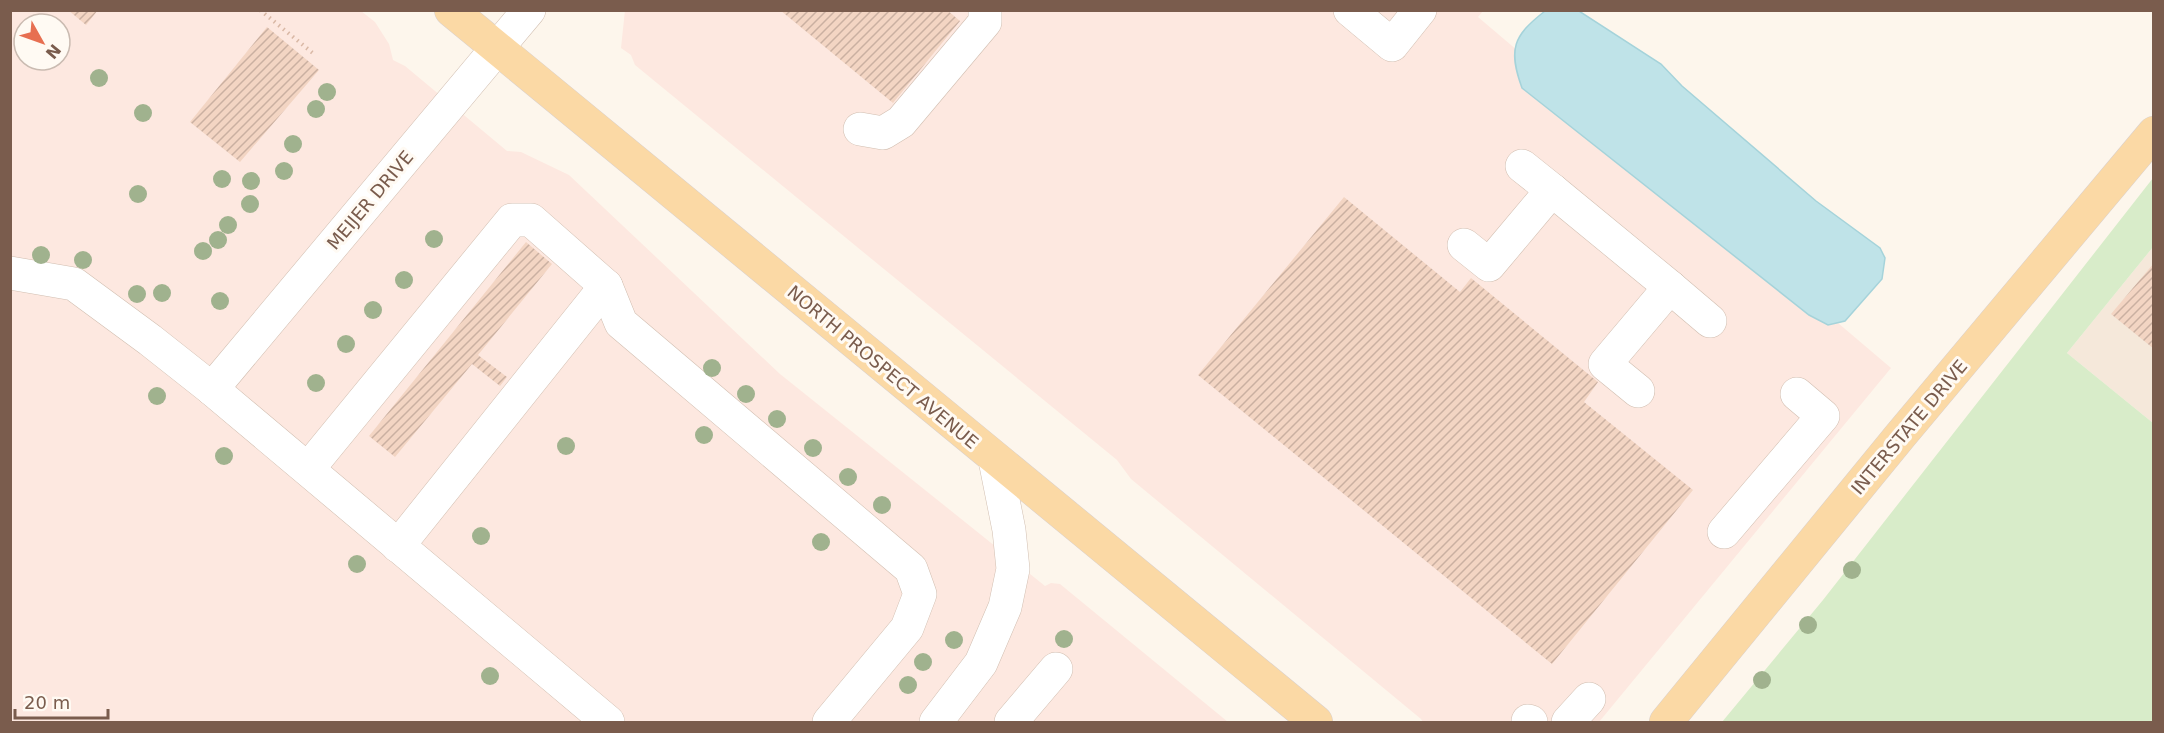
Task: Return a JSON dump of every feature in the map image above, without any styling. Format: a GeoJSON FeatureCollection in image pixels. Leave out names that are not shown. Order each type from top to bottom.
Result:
{"type":"FeatureCollection","features":[{"type":"Feature","properties":{"kind":"main road","name":"NORTH PROSPECT AVENUE"},"geometry":{"type":"LineString","coordinates":[[451,10],[1316,723]]}},
{"type":"Feature","properties":{"kind":"main road","name":"INTERSTATE DRIVE"},"geometry":{"type":"LineString","coordinates":[[1666,723],[1900,436],[2154,132]]}},
{"type":"Feature","properties":{"kind":"street","name":"MEIJER DRIVE"},"geometry":{"type":"LineString","coordinates":[[212,388],[529,10]]}},
{"type":"Feature","properties":{"kind":"street"},"geometry":{"type":"LineString","coordinates":[[860,129],[883,133],[902,122],[985,22],[985,10]]}},
{"type":"Feature","properties":{"kind":"street"},"geometry":{"type":"LineString","coordinates":[[1350,10],[1392,45],[1420,10]]}},
{"type":"Feature","properties":{"kind":"street"},"geometry":{"type":"LineString","coordinates":[[1522,165],[1710,321]]}},
{"type":"Feature","properties":{"kind":"street"},"geometry":{"type":"LineString","coordinates":[[1464,245],[1489,265],[1552,190]]}},
{"type":"Feature","properties":{"kind":"street"},"geometry":{"type":"LineString","coordinates":[[308,469],[512,220],[531,220],[606,286],[621,323],[911,569],[920,594],[907,628],[830,723]]}},
{"type":"Feature","properties":{"kind":"street"},"geometry":{"type":"LineString","coordinates":[[10,273],[74,284],[150,340],[212,388],[608,723]]}},
{"type":"Feature","properties":{"kind":"street"},"geometry":{"type":"LineString","coordinates":[[398,546],[606,286]]}},
{"type":"Feature","properties":{"kind":"street"},"geometry":{"type":"LineString","coordinates":[[1638,391],[1605,364],[1670,287]]}},
{"type":"Feature","properties":{"kind":"street"},"geometry":{"type":"LineString","coordinates":[[1724,532],[1823,416],[1797,394]]}},
{"type":"Feature","properties":{"kind":"street"},"geometry":{"type":"LineString","coordinates":[[936,723],[981,663],[1005,607],[1013,569],[1009,530],[995,460]]}},
{"type":"Feature","properties":{"kind":"street"},"geometry":{"type":"LineString","coordinates":[[1011,723],[1056,669]]}},
{"type":"Feature","properties":{"kind":"path"},"geometry":{"type":"LineString","coordinates":[[260,10],[314,54]]}},
{"type":"Feature","properties":{"kind":"shaded area"},"geometry":{"type":"Polygon","coordinates":[[[625,10],[1483,11],[1478,17],[1891,368],[1599,722],[1423,722],[1131,479],[1117,460],[635,65],[631,55],[621,48],[625,10]]]}},
{"type":"Feature","properties":{"kind":"shaded area"},"geometry":{"type":"Polygon","coordinates":[[[10,11],[361,11],[375,22],[389,44],[393,60],[405,66],[507,151],[521,152],[569,175],[780,374],[1045,586],[1051,583],[1060,584],[1228,722],[11,722],[10,11]]]}},
{"type":"Feature","properties":{"kind":"shaded area"},"geometry":{"type":"Polygon","coordinates":[[[2153,247],[2153,423],[2067,353],[2153,247]]]}},
{"type":"Feature","properties":{"kind":"green space"},"geometry":{"type":"Polygon","coordinates":[[[2153,178],[2153,247],[2067,353],[2153,423],[2153,722],[1722,722],[1823,600],[2153,178]]]}},
{"type":"Feature","properties":{"kind":"water"},"geometry":{"type":"Polygon","coordinates":[[[1545,11],[1579,11],[1661,64],[1682,86],[1816,201],[1880,248],[1885,258],[1882,279],[1845,321],[1828,325],[1809,315],[1522,88],[1515,63],[1516,44],[1526,28],[1545,11]]]}},
{"type":"Feature","properties":{"kind":"building"},"geometry":{"type":"Polygon","coordinates":[[[68,10],[98,10],[86,25],[68,10]]]}},
{"type":"Feature","properties":{"kind":"building"},"geometry":{"type":"Polygon","coordinates":[[[780,10],[947,10],[960,21],[893,103],[780,10]]]}},
{"type":"Feature","properties":{"kind":"building"},"geometry":{"type":"Polygon","coordinates":[[[267,27],[319,70],[240,162],[190,122],[267,27]]]}},
{"type":"Feature","properties":{"kind":"building"},"geometry":{"type":"Polygon","coordinates":[[[1344,197],[1460,292],[1471,278],[1598,382],[1584,402],[1693,490],[1552,664],[1198,375],[1344,197]]]}},
{"type":"Feature","properties":{"kind":"building"},"geometry":{"type":"Polygon","coordinates":[[[526,242],[552,264],[478,355],[507,377],[500,386],[472,364],[395,457],[369,436],[526,242]]]}},
{"type":"Feature","properties":{"kind":"building"},"geometry":{"type":"Polygon","coordinates":[[[2154,263],[2154,349],[2111,314],[2154,263]]]}}]}
